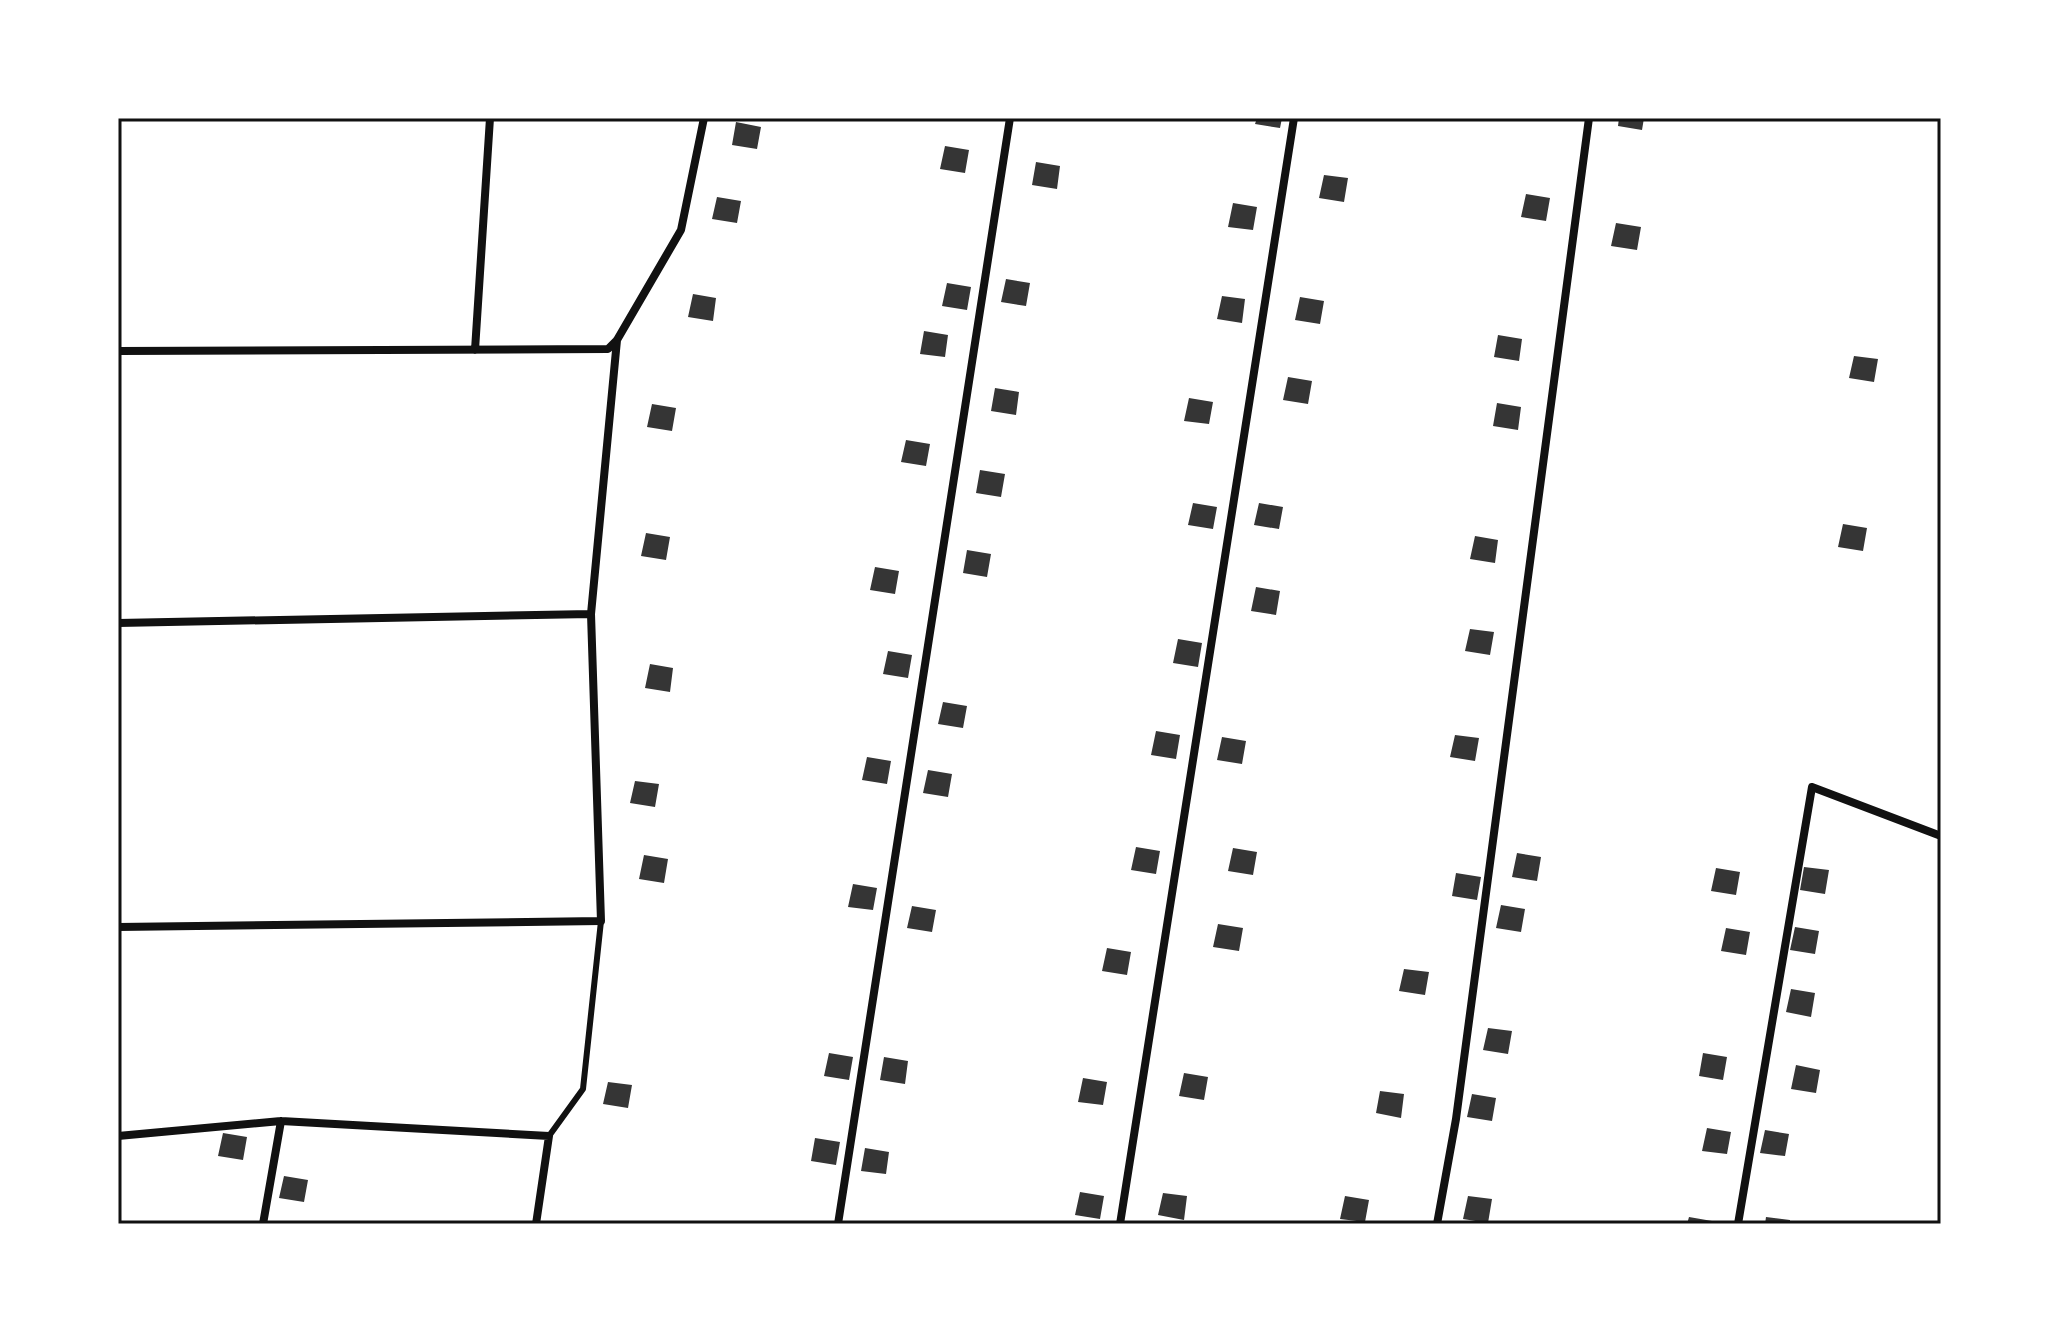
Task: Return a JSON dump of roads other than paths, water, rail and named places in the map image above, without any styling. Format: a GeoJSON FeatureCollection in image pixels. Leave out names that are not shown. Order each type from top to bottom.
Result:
{"type":"FeatureCollection","features":[{"type":"Feature","properties":{"kind":"street"},"geometry":{"type":"LineString","coordinates":[[475,350],[490,118]]}},
{"type":"Feature","properties":{"kind":"street"},"geometry":{"type":"LineString","coordinates":[[118,351],[608,349],[617,340],[681,230],[704,118]]}},
{"type":"Feature","properties":{"kind":"street"},"geometry":{"type":"LineString","coordinates":[[838,1224],[1010,118]]}},
{"type":"Feature","properties":{"kind":"street"},"geometry":{"type":"LineString","coordinates":[[1120,1224],[1294,118]]}},
{"type":"Feature","properties":{"kind":"street"},"geometry":{"type":"LineString","coordinates":[[1437,1224],[1458,1103],[1589,118]]}},
{"type":"Feature","properties":{"kind":"street"},"geometry":{"type":"LineString","coordinates":[[118,927],[601,921],[591,614],[617,340]]}},
{"type":"Feature","properties":{"kind":"street"},"geometry":{"type":"LineString","coordinates":[[118,623],[591,614]]}},
{"type":"Feature","properties":{"kind":"street"},"geometry":{"type":"LineString","coordinates":[[1738,1224],[1812,787],[1941,836]]}},
{"type":"Feature","properties":{"kind":"street"},"geometry":{"type":"LineString","coordinates":[[263,1224],[281,1121]]}},
{"type":"Feature","properties":{"kind":"street"},"geometry":{"type":"LineString","coordinates":[[118,1136],[281,1121],[549,1136],[536,1224]]}},
{"type":"Feature","properties":{"kind":"lane"},"geometry":{"type":"LineString","coordinates":[[549,1136],[583,1089],[601,921]]}}]}
